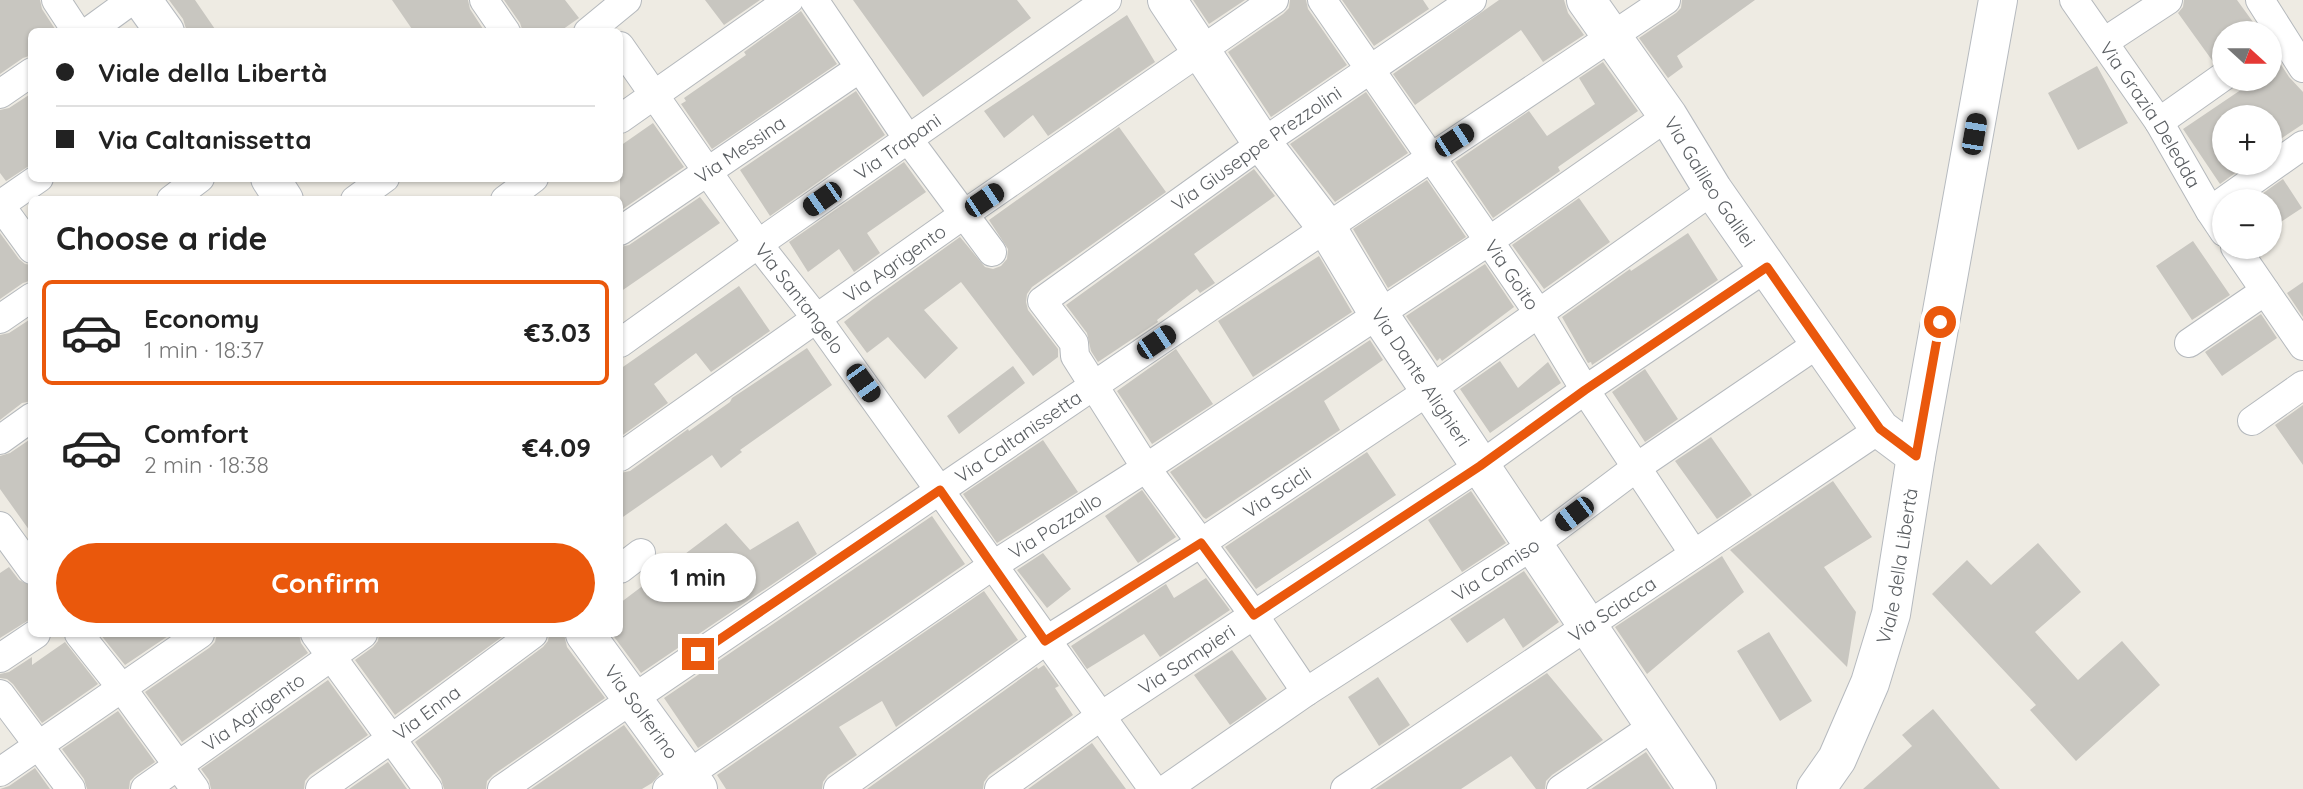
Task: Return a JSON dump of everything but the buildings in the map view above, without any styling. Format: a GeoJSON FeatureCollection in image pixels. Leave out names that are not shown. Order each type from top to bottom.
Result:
{"type":"FeatureCollection","features":[{"type":"Feature","properties":{"kind":"street"},"geometry":{"type":"LineString","coordinates":[[56,0],[74,28]]}},
{"type":"Feature","properties":{"kind":"street"},"geometry":{"type":"LineString","coordinates":[[94,28],[132,0]]}},
{"type":"Feature","properties":{"kind":"street"},"geometry":{"type":"LineString","coordinates":[[142,0],[162,28]]}},
{"type":"Feature","properties":{"kind":"street"},"geometry":{"type":"LineString","coordinates":[[484,0],[503,28]]}},
{"type":"Feature","properties":{"kind":"street"},"geometry":{"type":"LineString","coordinates":[[597,21],[628,0]]}},
{"type":"Feature","properties":{"kind":"street"},"geometry":{"type":"LineString","coordinates":[[623,117],[789,0]]}},
{"type":"Feature","properties":{"kind":"street"},"geometry":{"type":"LineString","coordinates":[[814,0],[908,139],[992,252]]}},
{"type":"Feature","properties":{"kind":"street","name":"Via Trapani"},"geometry":{"type":"LineString","coordinates":[[623,341],[1107,0]]}},
{"type":"Feature","properties":{"kind":"street","name":"Via Dante Alighieri"},"geometry":{"type":"LineString","coordinates":[[1167,0],[1262,143],[1327,228],[1378,313],[1697,789]]}},
{"type":"Feature","properties":{"kind":"street","name":"Via Agrigento"},"geometry":{"type":"LineString","coordinates":[[623,455],[1273,0]]}},
{"type":"Feature","properties":{"kind":"street","name":"Via Goito"},"geometry":{"type":"LineString","coordinates":[[1322,0],[1539,314],[1585,390],[1694,554]]}},
{"type":"Feature","properties":{"kind":"street","name":"Via Giuseppe Prezzolini"},"geometry":{"type":"LineString","coordinates":[[1092,385],[1075,356],[1074,343],[1042,301],[1262,143],[1472,0]]}},
{"type":"Feature","properties":{"kind":"street","name":"Via Galileo Galilei"},"geometry":{"type":"LineString","coordinates":[[1586,0],[1668,116],[1713,190],[1880,429],[1916,456]]}},
{"type":"Feature","properties":{"kind":"street","name":"Via Caltanissetta"},"geometry":{"type":"LineString","coordinates":[[502,789],[1431,155],[1666,0]]}},
{"type":"Feature","properties":{"kind":"street","name":"Viale della Libertà"},"geometry":{"type":"LineString","coordinates":[[1816,789],[1837,759],[1874,671],[1891,614],[1916,456],[1998,0]]}},
{"type":"Feature","properties":{"kind":"street","name":"Via Grazia Deledda"},"geometry":{"type":"LineString","coordinates":[[2074,0],[2159,122],[2212,212]]}},
{"type":"Feature","properties":{"kind":"street"},"geometry":{"type":"LineString","coordinates":[[2104,42],[2168,0]]}},
{"type":"Feature","properties":{"kind":"street"},"geometry":{"type":"LineString","coordinates":[[2260,0],[2285,34],[2303,68]]}},
{"type":"Feature","properties":{"kind":"street","name":"Via Santangelo"},"geometry":{"type":"LineString","coordinates":[[623,51],[652,96],[758,244],[817,319],[1153,789]]}},
{"type":"Feature","properties":{"kind":"street","name":"Via Messina"},"geometry":{"type":"LineString","coordinates":[[623,229],[860,68]]}},
{"type":"Feature","properties":{"kind":"street"},"geometry":{"type":"LineString","coordinates":[[0,94],[28,75]]}},
{"type":"Feature","properties":{"kind":"street"},"geometry":{"type":"LineString","coordinates":[[2159,122],[2212,84]]}},
{"type":"Feature","properties":{"kind":"street","name":"Via Pozzallo"},"geometry":{"type":"LineString","coordinates":[[684,784],[992,566],[1146,468],[1489,241],[1668,116]]}},
{"type":"Feature","properties":{"kind":"street"},"geometry":{"type":"LineString","coordinates":[[2253,189],[2303,145]]}},
{"type":"Feature","properties":{"kind":"street"},"geometry":{"type":"LineString","coordinates":[[28,244],[0,205],[33,182]]}},
{"type":"Feature","properties":{"kind":"street"},"geometry":{"type":"LineString","coordinates":[[360,196],[380,182]]}},
{"type":"Feature","properties":{"kind":"street"},"geometry":{"type":"LineString","coordinates":[[510,196],[529,182]]}},
{"type":"Feature","properties":{"kind":"street","name":"Via Scicli"},"geometry":{"type":"LineString","coordinates":[[838,789],[1045,641],[1201,543],[1430,390],[1713,190]]}},
{"type":"Feature","properties":{"kind":"street"},"geometry":{"type":"LineString","coordinates":[[2243,259],[2303,346]]}},
{"type":"Feature","properties":{"kind":"street","name":"Via Sampieri"},"geometry":{"type":"LineString","coordinates":[[999,789],[1101,716],[1480,466],[1585,390],[1767,267]]}},
{"type":"Feature","properties":{"kind":"street"},"geometry":{"type":"LineString","coordinates":[[2189,343],[2265,291]]}},
{"type":"Feature","properties":{"kind":"street"},"geometry":{"type":"LineString","coordinates":[[0,319],[28,300]]}},
{"type":"Feature","properties":{"kind":"street","name":"Via Comiso"},"geometry":{"type":"LineString","coordinates":[[1166,789],[1306,692],[1532,546],[1637,467],[1819,343]]}},
{"type":"Feature","properties":{"kind":"street"},"geometry":{"type":"LineString","coordinates":[[1092,385],[1146,468],[1254,615],[1306,692]]}},
{"type":"Feature","properties":{"kind":"street"},"geometry":{"type":"LineString","coordinates":[[2252,421],[2303,385]]}},
{"type":"Feature","properties":{"kind":"street"},"geometry":{"type":"LineString","coordinates":[[0,440],[28,420]]}},
{"type":"Feature","properties":{"kind":"street","name":"Via Sciacca"},"geometry":{"type":"LineString","coordinates":[[1345,789],[1880,429]]}},
{"type":"Feature","properties":{"kind":"street"},"geometry":{"type":"LineString","coordinates":[[11,538],[28,564]]}},
{"type":"Feature","properties":{"kind":"street"},"geometry":{"type":"LineString","coordinates":[[0,658],[32,637]]}},
{"type":"Feature","properties":{"kind":"street"},"geometry":{"type":"LineString","coordinates":[[81,637],[195,789]]}},
{"type":"Feature","properties":{"kind":"street"},"geometry":{"type":"LineString","coordinates":[[0,772],[196,637]]}},
{"type":"Feature","properties":{"kind":"street","name":"Via Agrigento"},"geometry":{"type":"LineString","coordinates":[[145,789],[179,766],[323,644],[351,637]]}},
{"type":"Feature","properties":{"kind":"street","name":"Via Enna"},"geometry":{"type":"LineString","coordinates":[[320,789],[391,740],[529,637]]}},
{"type":"Feature","properties":{"kind":"street","name":"Via Solferino"},"geometry":{"type":"LineString","coordinates":[[587,637],[632,699],[684,784]]}},
{"type":"Feature","properties":{"kind":"street"},"geometry":{"type":"LineString","coordinates":[[323,644],[428,789]]}},
{"type":"Feature","properties":{"kind":"street"},"geometry":{"type":"LineString","coordinates":[[0,694],[71,789]]}},
{"type":"Feature","properties":{"kind":"street"},"geometry":{"type":"LineString","coordinates":[[1561,789],[1654,726]]}},
{"type":"Feature","properties":{"kind":"route"},"geometry":{"type":"LineString","coordinates":[[698,654],[940,490],[1045,641],[1201,543],[1254,615],[1480,466],[1585,390],[1767,267],[1880,429],[1916,456],[1940,322]]}}]}
